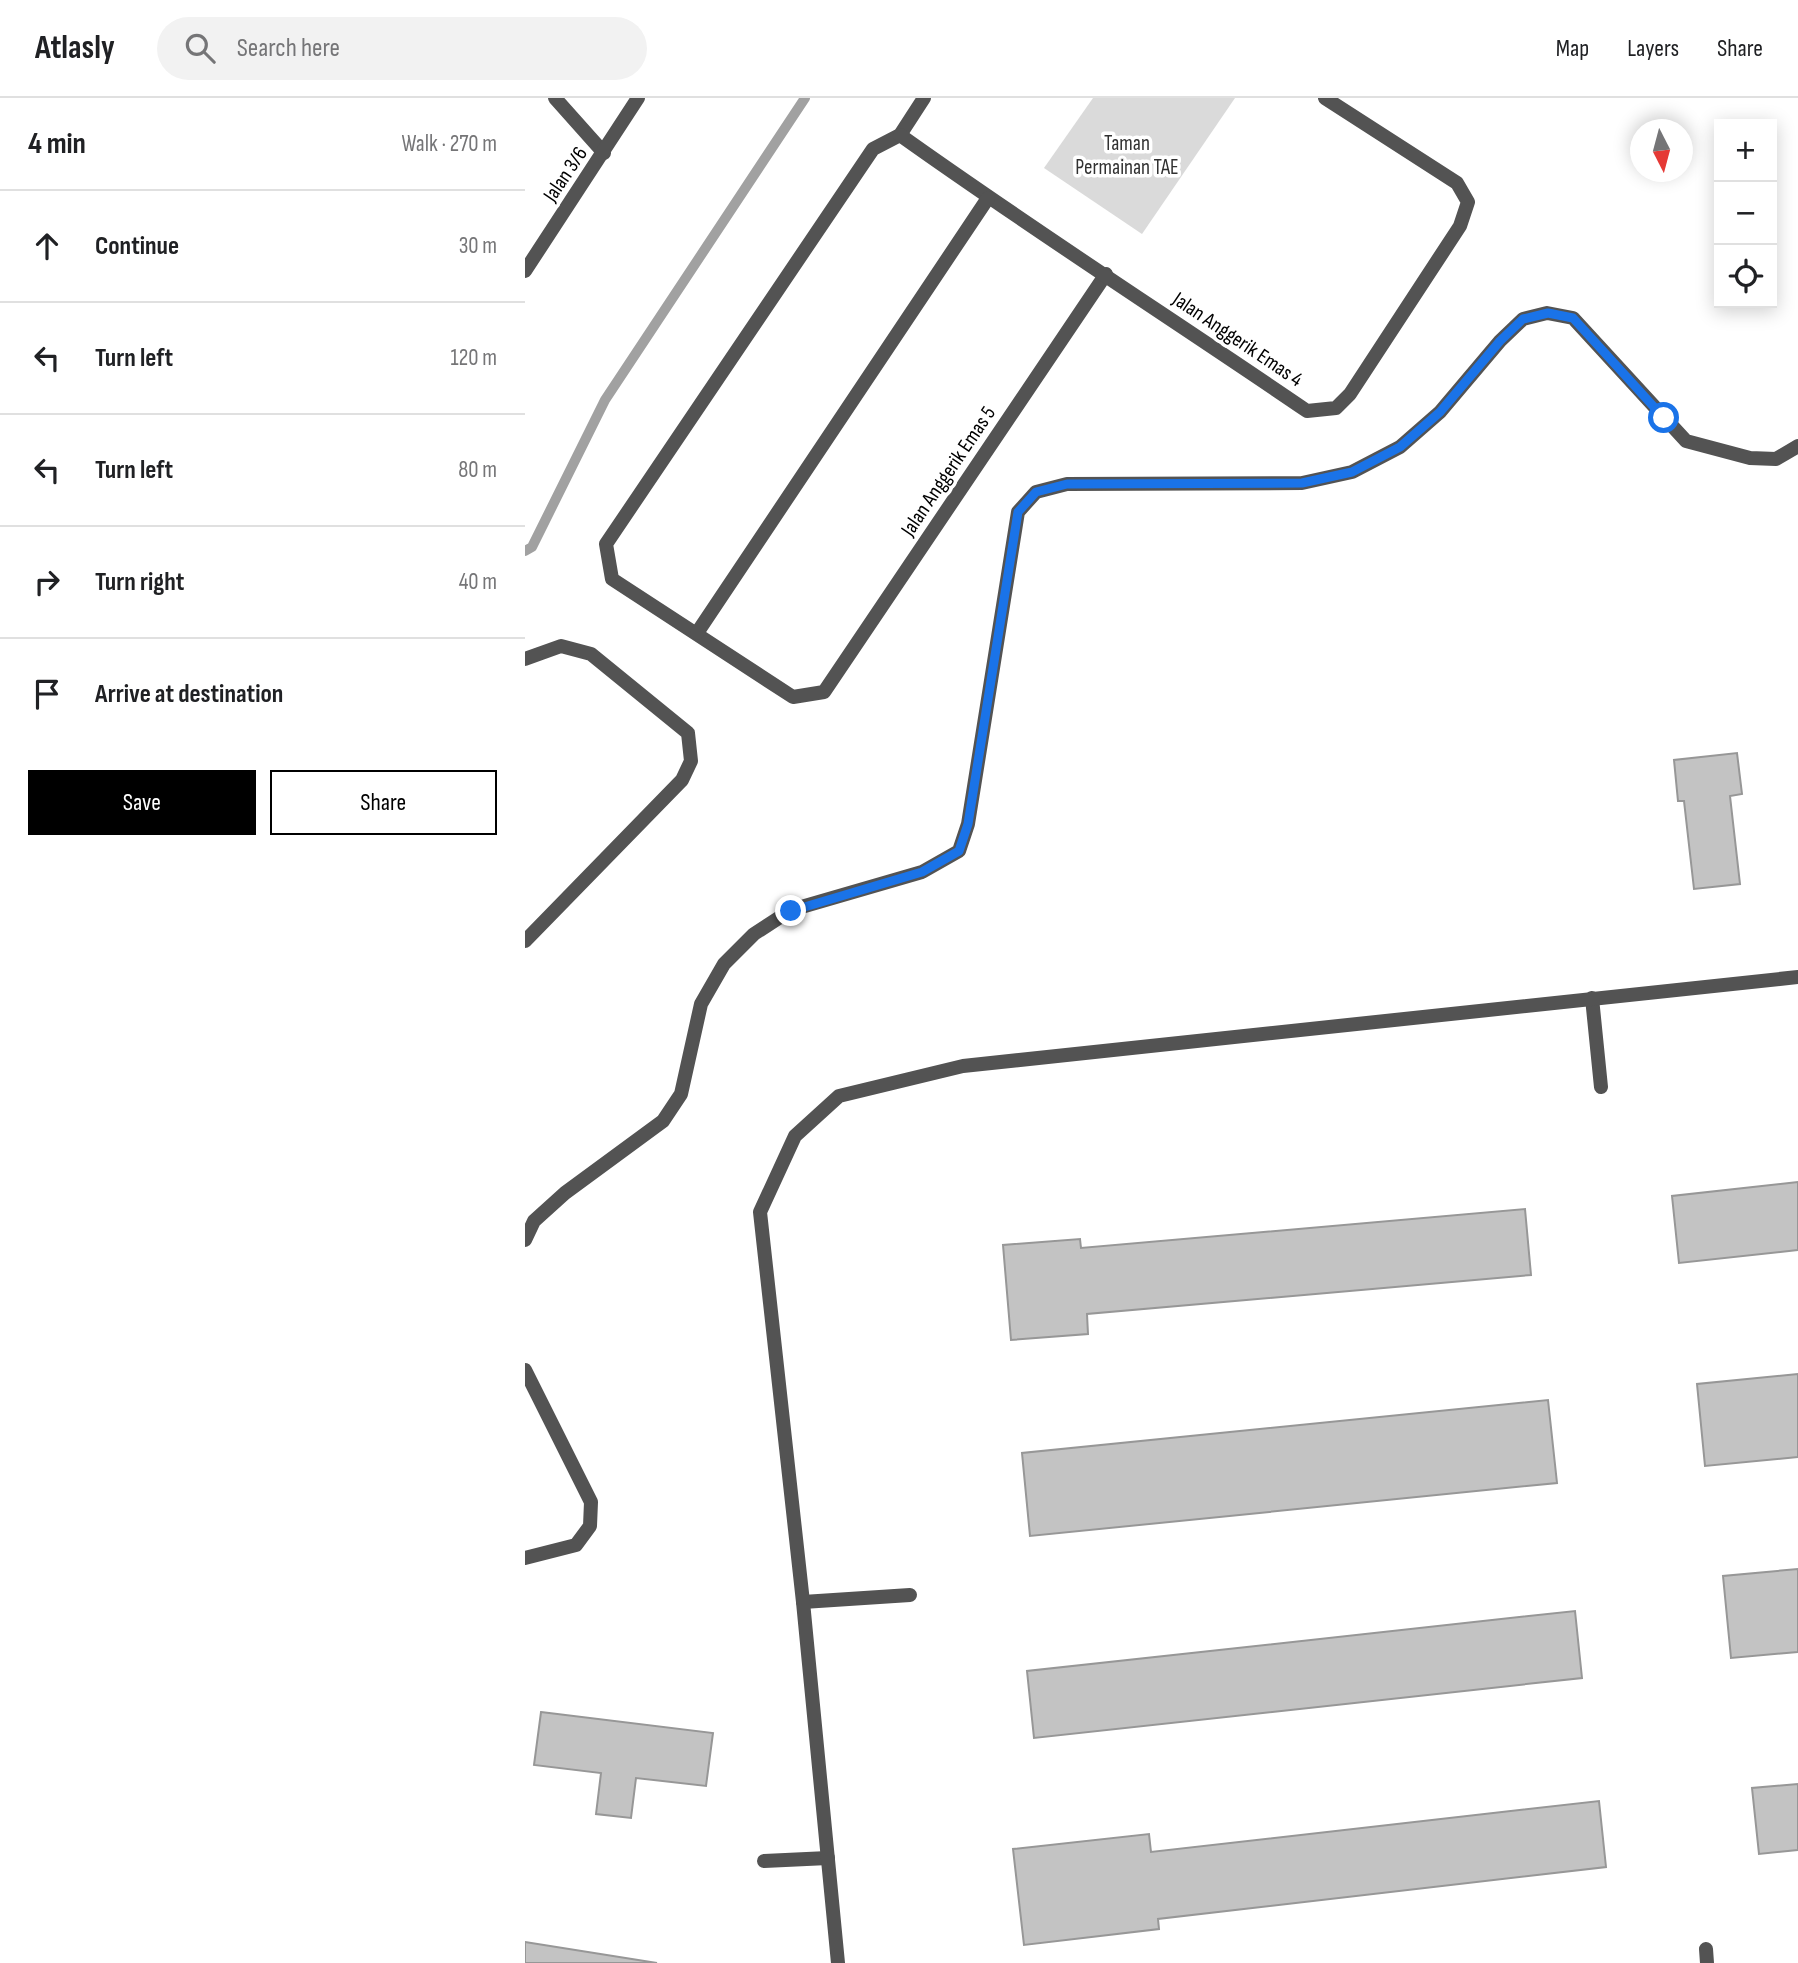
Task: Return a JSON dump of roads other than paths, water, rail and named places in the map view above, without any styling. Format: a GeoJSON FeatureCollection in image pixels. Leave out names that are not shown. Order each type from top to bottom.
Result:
{"type":"FeatureCollection","features":[{"type":"Feature","properties":{"kind":"street"},"geometry":{"type":"LineString","coordinates":[[555,98],[604,153]]}},
{"type":"Feature","properties":{"kind":"street","name":"Jalan 3/6"},"geometry":{"type":"LineString","coordinates":[[527,262],[604,153],[638,98]]}},
{"type":"Feature","properties":{"kind":"street"},"geometry":{"type":"LineString","coordinates":[[924,98],[900,135],[873,149],[606,544],[612,579],[697,633],[988,198]]}},
{"type":"Feature","properties":{"kind":"street","name":"Jalan Anggerik Emas 4"},"geometry":{"type":"LineString","coordinates":[[900,135],[988,198],[1307,411],[1336,408],[1350,394],[1459,226],[1468,202],[1457,183],[1325,98]]}},
{"type":"Feature","properties":{"kind":"street","name":"Jalan Anggerik Emas 5"},"geometry":{"type":"LineString","coordinates":[[697,633],[793,697],[824,692],[1105,274]]}},
{"type":"Feature","properties":{"kind":"street"},"geometry":{"type":"LineString","coordinates":[[525,1240],[534,1221],[565,1192],[663,1121],[681,1094],[701,1004],[724,964],[754,934],[791,911],[922,872],[959,851],[968,824],[1018,512],[1036,492],[1067,484],[1302,483],[1352,472],[1400,447],[1440,412],[1500,341],[1523,319],[1548,313],[1573,318],[1686,441],[1750,458],[1776,459],[1798,446]]}},
{"type":"Feature","properties":{"kind":"street"},"geometry":{"type":"LineString","coordinates":[[525,659],[561,646],[591,654],[688,733],[691,761],[682,780],[525,941]]}},
{"type":"Feature","properties":{"kind":"street"},"geometry":{"type":"LineString","coordinates":[[838,1963],[803,1602],[760,1212],[795,1136],[838,1096],[963,1066],[1798,978]]}},
{"type":"Feature","properties":{"kind":"street"},"geometry":{"type":"LineString","coordinates":[[1592,999],[1601,1087]]}},
{"type":"Feature","properties":{"kind":"street"},"geometry":{"type":"LineString","coordinates":[[525,1370],[591,1502],[590,1525],[576,1545],[525,1558]]}},
{"type":"Feature","properties":{"kind":"street"},"geometry":{"type":"LineString","coordinates":[[803,1602],[910,1595]]}},
{"type":"Feature","properties":{"kind":"street"},"geometry":{"type":"LineString","coordinates":[[764,1861],[828,1857]]}},
{"type":"Feature","properties":{"kind":"waterway"},"geometry":{"type":"LineString","coordinates":[[525,551],[532,547],[605,400],[805,98]]}},
{"type":"Feature","properties":{"kind":"park label","name":"Taman Permainan TAE"},"geometry":{"type":"Point","coordinates":[1127,155]}}]}
